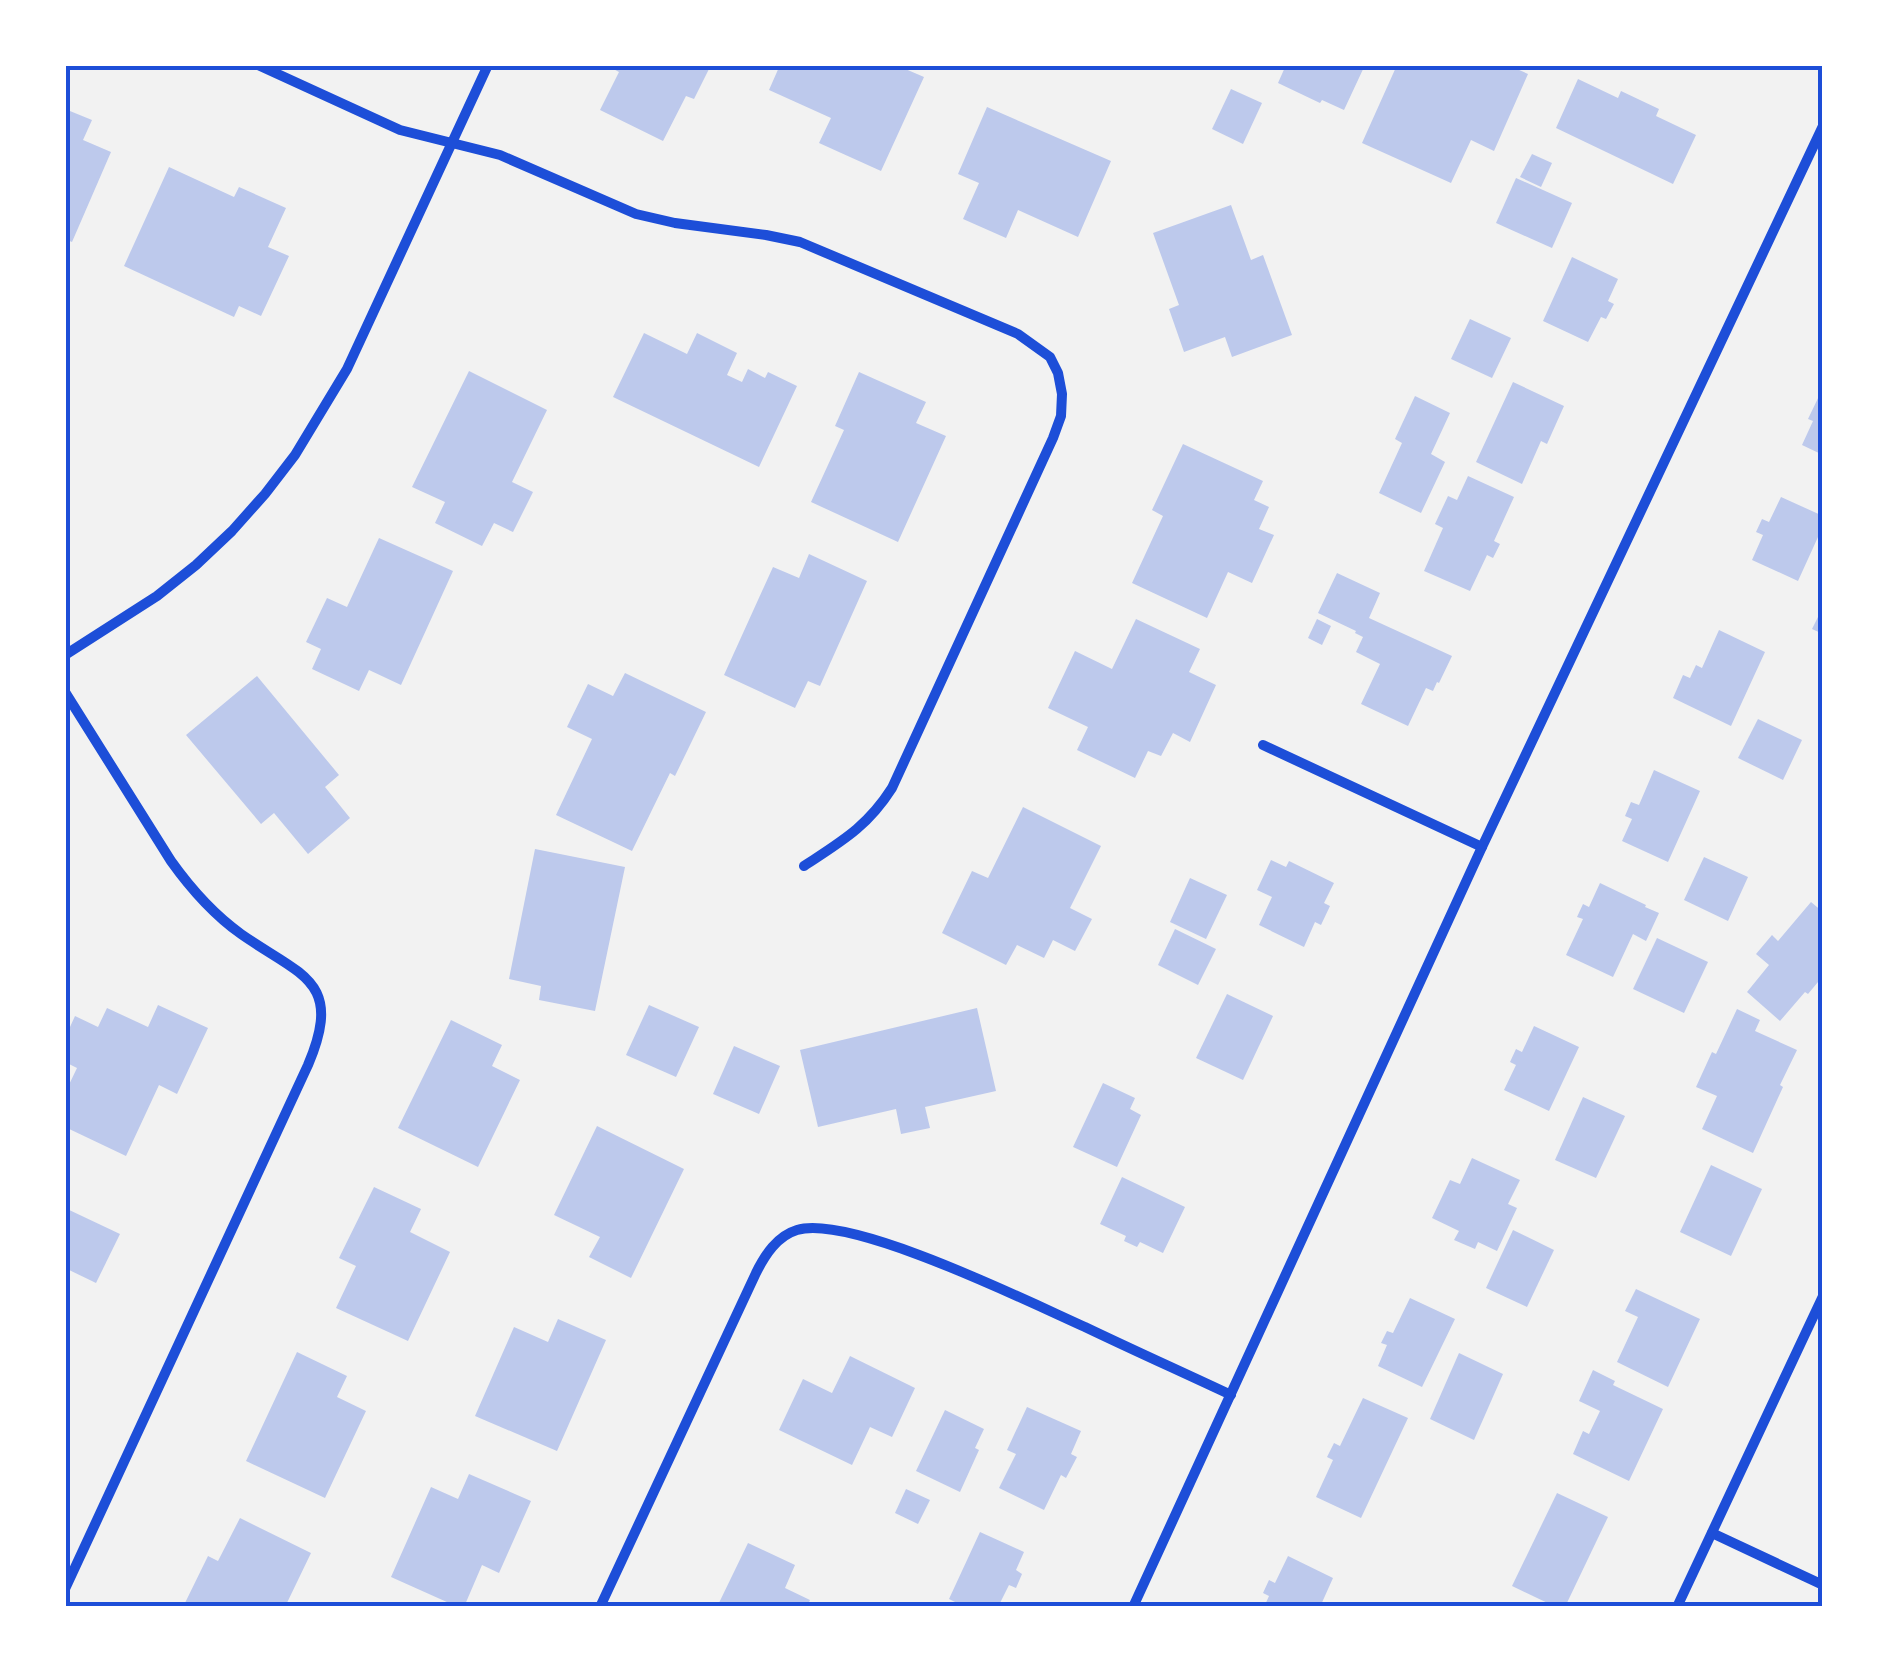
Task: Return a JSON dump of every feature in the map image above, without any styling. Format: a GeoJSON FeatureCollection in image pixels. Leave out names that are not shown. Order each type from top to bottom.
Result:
{"type":"FeatureCollection","features":[{"type":"Feature","properties":{"kind":"street"},"geometry":{"type":"LineString","coordinates":[[258,65],[400,130],[500,155],[636,214],[766,234],[817,248],[1018,334],[1050,357],[1062,394],[1061,416],[1053,438],[892,788],[858,830],[804,866]]}},
{"type":"Feature","properties":{"kind":"street"},"geometry":{"type":"LineString","coordinates":[[65,655],[157,596],[196,565],[232,531],[296,455],[347,369],[488,65]]}},
{"type":"Feature","properties":{"kind":"street"},"geometry":{"type":"LineString","coordinates":[[1132,1607],[1482,847],[1823,126]]}},
{"type":"Feature","properties":{"kind":"street"},"geometry":{"type":"LineString","coordinates":[[65,692],[188,884],[239,933],[304,975],[321,1001],[322,1016],[308,1065],[65,1588]]}},
{"type":"Feature","properties":{"kind":"street"},"geometry":{"type":"LineString","coordinates":[[1263,745],[1482,847]]}},
{"type":"Feature","properties":{"kind":"street"},"geometry":{"type":"LineString","coordinates":[[600,1607],[763,1259],[796,1230],[826,1228],[906,1251],[994,1286],[1231,1394]]}},
{"type":"Feature","properties":{"kind":"street"},"geometry":{"type":"LineString","coordinates":[[1677,1607],[1823,1296]]}},
{"type":"Feature","properties":{"kind":"street"},"geometry":{"type":"LineString","coordinates":[[1712,1533],[1823,1585]]}},
{"type":"Feature","properties":{"kind":"building"},"geometry":{"type":"Polygon","coordinates":[[[606,65],[711,65],[694,99],[686,96],[663,141],[600,110],[619,72],[606,65]]]}},
{"type":"Feature","properties":{"kind":"building"},"geometry":{"type":"Polygon","coordinates":[[[780,65],[896,65],[924,77],[881,171],[819,143],[831,118],[769,90],[780,65]]]}},
{"type":"Feature","properties":{"kind":"building"},"geometry":{"type":"Polygon","coordinates":[[[1286,65],[1365,65],[1344,110],[1278,83],[1286,65]]]}},
{"type":"Feature","properties":{"kind":"building"},"geometry":{"type":"Polygon","coordinates":[[[1397,65],[1508,65],[1528,74],[1494,151],[1471,140],[1451,183],[1362,143],[1397,65]]]}},
{"type":"Feature","properties":{"kind":"building"},"geometry":{"type":"Polygon","coordinates":[[[1578,79],[1618,98],[1621,91],[1659,109],[1656,116],[1696,135],[1673,184],[1556,128],[1578,79]]]}},
{"type":"Feature","properties":{"kind":"building"},"geometry":{"type":"Polygon","coordinates":[[[1231,89],[1262,103],[1243,144],[1212,129],[1231,89]]]}},
{"type":"Feature","properties":{"kind":"building"},"geometry":{"type":"Polygon","coordinates":[[[987,107],[1111,161],[1078,237],[1018,210],[1006,238],[963,219],[979,183],[958,174],[987,107]]]}},
{"type":"Feature","properties":{"kind":"building"},"geometry":{"type":"Polygon","coordinates":[[[65,109],[92,120],[83,140],[111,152],[72,242],[65,239],[65,109]]]}},
{"type":"Feature","properties":{"kind":"building"},"geometry":{"type":"Polygon","coordinates":[[[1532,154],[1552,163],[1541,187],[1520,177],[1532,154]]]}},
{"type":"Feature","properties":{"kind":"building"},"geometry":{"type":"Polygon","coordinates":[[[169,167],[234,197],[239,187],[286,208],[268,247],[289,256],[261,316],[239,306],[234,317],[124,266],[169,167]]]}},
{"type":"Feature","properties":{"kind":"building"},"geometry":{"type":"Polygon","coordinates":[[[1516,178],[1572,203],[1552,248],[1496,223],[1516,178]]]}},
{"type":"Feature","properties":{"kind":"building"},"geometry":{"type":"Polygon","coordinates":[[[1231,205],[1251,260],[1263,255],[1292,335],[1232,357],[1225,337],[1184,352],[1169,309],[1179,305],[1153,233],[1231,205]]]}},
{"type":"Feature","properties":{"kind":"building"},"geometry":{"type":"Polygon","coordinates":[[[1572,257],[1618,279],[1608,301],[1614,304],[1606,319],[1601,317],[1588,342],[1543,321],[1572,257]]]}},
{"type":"Feature","properties":{"kind":"building"},"geometry":{"type":"Polygon","coordinates":[[[1470,319],[1511,338],[1492,378],[1451,359],[1470,319]]]}},
{"type":"Feature","properties":{"kind":"building"},"geometry":{"type":"Polygon","coordinates":[[[644,333],[687,354],[697,333],[737,353],[727,375],[742,382],[748,369],[765,378],[768,372],[797,386],[759,467],[613,397],[644,333]]]}},
{"type":"Feature","properties":{"kind":"building"},"geometry":{"type":"Polygon","coordinates":[[[469,371],[547,410],[512,482],[533,492],[513,532],[494,523],[482,546],[435,523],[445,502],[412,487],[469,371]]]}},
{"type":"Feature","properties":{"kind":"building"},"geometry":{"type":"Polygon","coordinates":[[[859,372],[926,402],[916,423],[946,436],[898,542],[811,502],[844,430],[835,426],[859,372]]]}},
{"type":"Feature","properties":{"kind":"building"},"geometry":{"type":"Polygon","coordinates":[[[1513,382],[1564,406],[1547,444],[1541,441],[1522,484],[1476,462],[1513,382]]]}},
{"type":"Feature","properties":{"kind":"building"},"geometry":{"type":"Polygon","coordinates":[[[1820,394],[1823,395],[1823,455],[1802,445],[1820,394]]]}},
{"type":"Feature","properties":{"kind":"building"},"geometry":{"type":"Polygon","coordinates":[[[1415,396],[1450,413],[1431,454],[1445,462],[1421,513],[1379,493],[1402,443],[1395,439],[1415,396]]]}},
{"type":"Feature","properties":{"kind":"building"},"geometry":{"type":"Polygon","coordinates":[[[1183,444],[1263,481],[1254,500],[1269,507],[1259,529],[1274,535],[1252,583],[1228,572],[1207,618],[1132,583],[1163,516],[1152,510],[1183,444]]]}},
{"type":"Feature","properties":{"kind":"building"},"geometry":{"type":"Polygon","coordinates":[[[1468,476],[1514,497],[1494,541],[1500,544],[1493,558],[1487,555],[1470,591],[1424,571],[1443,528],[1435,524],[1448,496],[1457,500],[1468,476]]]}},
{"type":"Feature","properties":{"kind":"building"},"geometry":{"type":"Polygon","coordinates":[[[1781,497],[1823,516],[1823,526],[1798,581],[1752,560],[1763,535],[1756,532],[1762,519],[1769,522],[1781,497]]]}},
{"type":"Feature","properties":{"kind":"building"},"geometry":{"type":"Polygon","coordinates":[[[379,538],[453,571],[401,685],[369,670],[359,691],[312,669],[321,649],[306,642],[327,598],[347,607],[379,538]]]}},
{"type":"Feature","properties":{"kind":"building"},"geometry":{"type":"Polygon","coordinates":[[[809,554],[867,581],[820,686],[808,681],[795,708],[724,675],[773,567],[799,578],[809,554]]]}},
{"type":"Feature","properties":{"kind":"building"},"geometry":{"type":"Polygon","coordinates":[[[1337,573],[1380,593],[1369,618],[1452,656],[1433,691],[1426,688],[1408,726],[1361,704],[1380,664],[1356,652],[1363,637],[1356,631],[1318,613],[1337,573]]]}},
{"type":"Feature","properties":{"kind":"building"},"geometry":{"type":"Polygon","coordinates":[[[1823,607],[1823,634],[1812,629],[1823,607]]]}},
{"type":"Feature","properties":{"kind":"building"},"geometry":{"type":"Polygon","coordinates":[[[1136,619],[1200,649],[1189,672],[1216,685],[1190,742],[1173,733],[1161,756],[1148,751],[1135,778],[1077,750],[1088,727],[1048,708],[1075,651],[1112,669],[1136,619]]]}},
{"type":"Feature","properties":{"kind":"building"},"geometry":{"type":"Polygon","coordinates":[[[1317,619],[1331,626],[1322,645],[1308,638],[1317,619]]]}},
{"type":"Feature","properties":{"kind":"building"},"geometry":{"type":"Polygon","coordinates":[[[1719,630],[1765,652],[1731,726],[1673,698],[1683,675],[1690,678],[1696,665],[1702,668],[1719,630]]]}},
{"type":"Feature","properties":{"kind":"building"},"geometry":{"type":"Polygon","coordinates":[[[625,673],[706,712],[675,776],[670,773],[632,851],[556,815],[592,739],[567,727],[588,684],[613,696],[625,673]]]}},
{"type":"Feature","properties":{"kind":"building"},"geometry":{"type":"Polygon","coordinates":[[[257,676],[339,775],[325,787],[350,818],[308,854],[274,813],[261,824],[186,735],[257,676]]]}},
{"type":"Feature","properties":{"kind":"building"},"geometry":{"type":"Polygon","coordinates":[[[1758,719],[1802,740],[1783,780],[1738,758],[1758,719]]]}},
{"type":"Feature","properties":{"kind":"building"},"geometry":{"type":"Polygon","coordinates":[[[1654,770],[1700,791],[1668,862],[1622,841],[1632,819],[1625,816],[1631,802],[1639,805],[1654,770]]]}},
{"type":"Feature","properties":{"kind":"building"},"geometry":{"type":"Polygon","coordinates":[[[1023,807],[1101,846],[1070,908],[1092,919],[1075,951],[1053,940],[1044,958],[1017,945],[1006,965],[942,933],[972,871],[988,878],[1023,807]]]}},
{"type":"Feature","properties":{"kind":"building"},"geometry":{"type":"Polygon","coordinates":[[[535,849],[625,867],[595,1011],[539,1000],[541,986],[509,979],[535,849]]]}},
{"type":"Feature","properties":{"kind":"building"},"geometry":{"type":"Polygon","coordinates":[[[1704,857],[1748,877],[1728,921],[1684,900],[1704,857]]]}},
{"type":"Feature","properties":{"kind":"building"},"geometry":{"type":"Polygon","coordinates":[[[1271,860],[1286,867],[1289,861],[1334,883],[1324,903],[1330,906],[1321,925],[1315,922],[1304,947],[1259,925],[1272,897],[1257,890],[1271,860]]]}},
{"type":"Feature","properties":{"kind":"building"},"geometry":{"type":"Polygon","coordinates":[[[1190,878],[1227,895],[1206,939],[1170,922],[1190,878]]]}},
{"type":"Feature","properties":{"kind":"building"},"geometry":{"type":"Polygon","coordinates":[[[1600,883],[1659,913],[1646,941],[1633,934],[1613,977],[1566,955],[1583,919],[1577,917],[1583,904],[1589,907],[1600,883]]]}},
{"type":"Feature","properties":{"kind":"building"},"geometry":{"type":"Polygon","coordinates":[[[1811,902],[1823,912],[1823,976],[1780,1021],[1747,992],[1769,965],[1756,954],[1772,935],[1778,941],[1811,902]]]}},
{"type":"Feature","properties":{"kind":"building"},"geometry":{"type":"Polygon","coordinates":[[[1175,929],[1216,949],[1198,985],[1158,965],[1175,929]]]}},
{"type":"Feature","properties":{"kind":"building"},"geometry":{"type":"Polygon","coordinates":[[[1657,938],[1708,962],[1684,1013],[1633,989],[1657,938]]]}},
{"type":"Feature","properties":{"kind":"building"},"geometry":{"type":"Polygon","coordinates":[[[1227,994],[1273,1016],[1243,1080],[1196,1058],[1227,994]]]}},
{"type":"Feature","properties":{"kind":"building"},"geometry":{"type":"Polygon","coordinates":[[[158,1005],[208,1028],[177,1094],[159,1085],[126,1156],[65,1127],[65,1093],[77,1068],[65,1062],[65,1038],[75,1016],[98,1027],[107,1008],[148,1027],[158,1005]]]}},
{"type":"Feature","properties":{"kind":"building"},"geometry":{"type":"Polygon","coordinates":[[[649,1005],[699,1027],[676,1077],[626,1055],[649,1005]]]}},
{"type":"Feature","properties":{"kind":"building"},"geometry":{"type":"Polygon","coordinates":[[[977,1008],[996,1091],[925,1107],[930,1128],[901,1134],[896,1109],[818,1127],[800,1050],[977,1008]]]}},
{"type":"Feature","properties":{"kind":"building"},"geometry":{"type":"Polygon","coordinates":[[[1737,1009],[1760,1020],[1755,1031],[1797,1050],[1753,1153],[1702,1129],[1717,1096],[1696,1087],[1737,1009]]]}},
{"type":"Feature","properties":{"kind":"building"},"geometry":{"type":"Polygon","coordinates":[[[451,1020],[502,1045],[492,1066],[520,1080],[478,1167],[398,1128],[451,1020]]]}},
{"type":"Feature","properties":{"kind":"building"},"geometry":{"type":"Polygon","coordinates":[[[1534,1026],[1579,1047],[1549,1111],[1504,1090],[1516,1065],[1510,1062],[1516,1049],[1522,1052],[1534,1026]]]}},
{"type":"Feature","properties":{"kind":"building"},"geometry":{"type":"Polygon","coordinates":[[[734,1046],[780,1066],[759,1114],[713,1094],[734,1046]]]}},
{"type":"Feature","properties":{"kind":"building"},"geometry":{"type":"Polygon","coordinates":[[[1103,1083],[1135,1098],[1130,1109],[1141,1115],[1117,1167],[1073,1147],[1103,1083]]]}},
{"type":"Feature","properties":{"kind":"building"},"geometry":{"type":"Polygon","coordinates":[[[1583,1097],[1625,1116],[1596,1178],[1555,1160],[1583,1097]]]}},
{"type":"Feature","properties":{"kind":"building"},"geometry":{"type":"Polygon","coordinates":[[[597,1126],[684,1169],[631,1278],[589,1257],[600,1237],[554,1215],[597,1126]]]}},
{"type":"Feature","properties":{"kind":"building"},"geometry":{"type":"Polygon","coordinates":[[[1472,1158],[1520,1180],[1508,1204],[1517,1208],[1497,1251],[1478,1242],[1475,1249],[1454,1240],[1459,1231],[1432,1218],[1450,1180],[1460,1184],[1472,1158]]]}},
{"type":"Feature","properties":{"kind":"building"},"geometry":{"type":"Polygon","coordinates":[[[1711,1165],[1762,1189],[1731,1256],[1680,1232],[1711,1165]]]}},
{"type":"Feature","properties":{"kind":"building"},"geometry":{"type":"Polygon","coordinates":[[[1122,1177],[1185,1207],[1163,1253],[1140,1242],[1137,1247],[1124,1241],[1126,1236],[1100,1224],[1122,1177]]]}},
{"type":"Feature","properties":{"kind":"building"},"geometry":{"type":"Polygon","coordinates":[[[374,1187],[421,1209],[410,1232],[450,1252],[408,1341],[336,1308],[356,1266],[339,1258],[374,1187]]]}},
{"type":"Feature","properties":{"kind":"building"},"geometry":{"type":"Polygon","coordinates":[[[65,1208],[120,1234],[96,1283],[65,1268],[65,1208]]]}},
{"type":"Feature","properties":{"kind":"building"},"geometry":{"type":"Polygon","coordinates":[[[1513,1230],[1554,1250],[1527,1307],[1486,1288],[1513,1230]]]}},
{"type":"Feature","properties":{"kind":"building"},"geometry":{"type":"Polygon","coordinates":[[[1636,1289],[1700,1319],[1668,1387],[1617,1362],[1638,1317],[1625,1311],[1636,1289]]]}},
{"type":"Feature","properties":{"kind":"building"},"geometry":{"type":"Polygon","coordinates":[[[1410,1298],[1455,1319],[1422,1387],[1378,1366],[1387,1345],[1381,1343],[1387,1331],[1393,1333],[1410,1298]]]}},
{"type":"Feature","properties":{"kind":"building"},"geometry":{"type":"Polygon","coordinates":[[[558,1319],[606,1340],[557,1451],[475,1416],[514,1327],[548,1342],[558,1319]]]}},
{"type":"Feature","properties":{"kind":"building"},"geometry":{"type":"Polygon","coordinates":[[[297,1352],[347,1376],[337,1397],[366,1411],[325,1498],[246,1461],[297,1352]]]}},
{"type":"Feature","properties":{"kind":"building"},"geometry":{"type":"Polygon","coordinates":[[[1459,1353],[1503,1374],[1474,1440],[1430,1419],[1459,1353]]]}},
{"type":"Feature","properties":{"kind":"building"},"geometry":{"type":"Polygon","coordinates":[[[850,1356],[915,1388],[892,1437],[870,1427],[852,1465],[779,1430],[803,1379],[832,1393],[850,1356]]]}},
{"type":"Feature","properties":{"kind":"building"},"geometry":{"type":"Polygon","coordinates":[[[1593,1370],[1615,1381],[1613,1385],[1663,1409],[1629,1481],[1573,1454],[1583,1431],[1589,1434],[1600,1411],[1579,1401],[1593,1370]]]}},
{"type":"Feature","properties":{"kind":"building"},"geometry":{"type":"Polygon","coordinates":[[[1363,1398],[1408,1418],[1361,1518],[1316,1497],[1333,1460],[1327,1457],[1334,1443],[1340,1446],[1363,1398]]]}},
{"type":"Feature","properties":{"kind":"building"},"geometry":{"type":"Polygon","coordinates":[[[1027,1407],[1081,1431],[1071,1454],[1077,1457],[1066,1478],[1061,1475],[1044,1510],[999,1488],[1016,1454],[1007,1450],[1027,1407]]]}},
{"type":"Feature","properties":{"kind":"building"},"geometry":{"type":"Polygon","coordinates":[[[945,1410],[984,1429],[960,1492],[916,1471],[945,1410]]]}},
{"type":"Feature","properties":{"kind":"building"},"geometry":{"type":"Polygon","coordinates":[[[469,1474],[531,1501],[499,1573],[482,1565],[464,1607],[458,1607],[391,1577],[431,1487],[458,1499],[469,1474]]]}},
{"type":"Feature","properties":{"kind":"building"},"geometry":{"type":"Polygon","coordinates":[[[906,1489],[930,1500],[918,1524],[895,1513],[906,1489]]]}},
{"type":"Feature","properties":{"kind":"building"},"geometry":{"type":"Polygon","coordinates":[[[1557,1493],[1608,1517],[1565,1607],[1556,1607],[1512,1586],[1557,1493]]]}},
{"type":"Feature","properties":{"kind":"building"},"geometry":{"type":"Polygon","coordinates":[[[240,1518],[311,1553],[285,1607],[183,1607],[208,1556],[218,1561],[240,1518]]]}},
{"type":"Feature","properties":{"kind":"building"},"geometry":{"type":"Polygon","coordinates":[[[980,1532],[1024,1552],[1016,1570],[1022,1574],[1016,1588],[1009,1585],[998,1607],[965,1607],[949,1599],[980,1532]]]}},
{"type":"Feature","properties":{"kind":"building"},"geometry":{"type":"Polygon","coordinates":[[[748,1543],[795,1565],[785,1588],[810,1600],[807,1607],[717,1607],[748,1543]]]}},
{"type":"Feature","properties":{"kind":"building"},"geometry":{"type":"Polygon","coordinates":[[[1288,1556],[1333,1578],[1320,1607],[1264,1607],[1269,1596],[1263,1593],[1269,1580],[1275,1583],[1288,1556]]]}}]}
